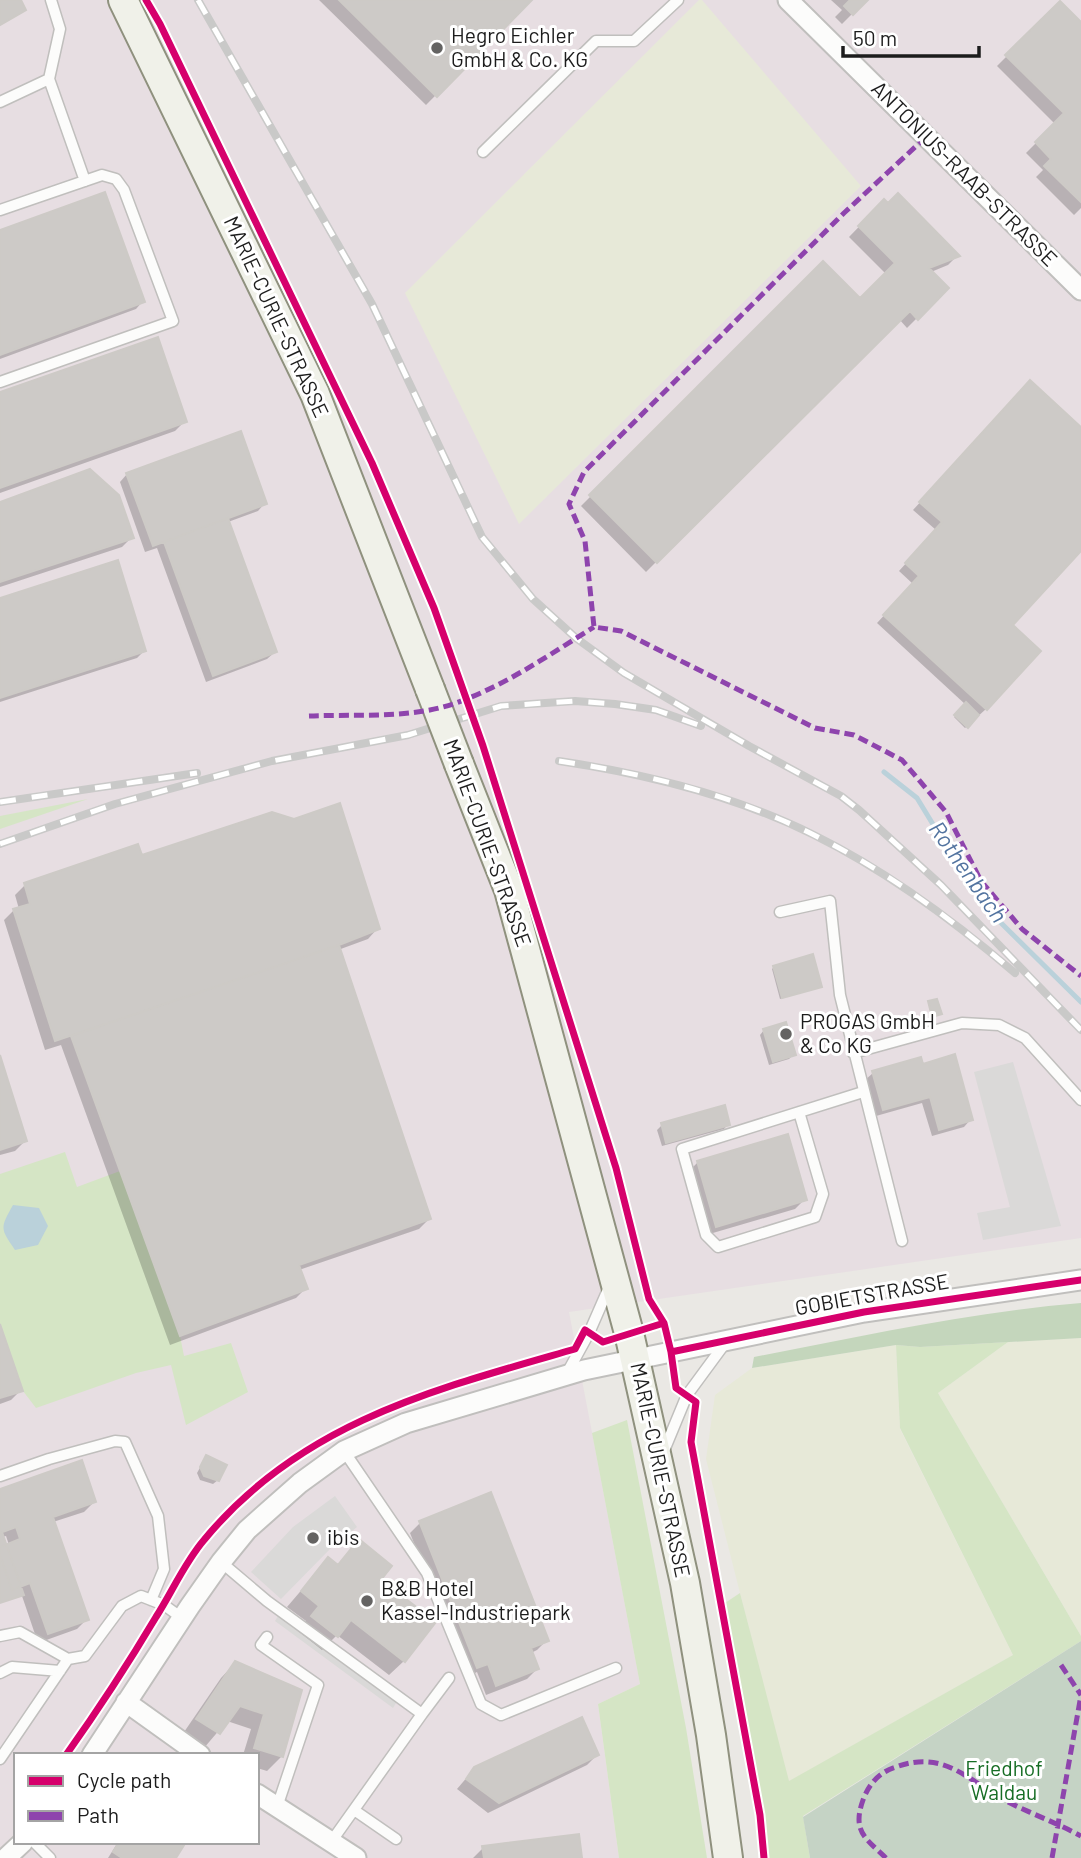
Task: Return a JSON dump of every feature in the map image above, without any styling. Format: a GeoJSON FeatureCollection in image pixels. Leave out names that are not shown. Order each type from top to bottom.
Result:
{"type":"FeatureCollection","features":[{"type":"Feature","properties":{"kind":"main road","name":"MARIE-CURIE-STRASSE"},"geometry":{"type":"LineString","coordinates":[[122,0],[315,394],[509,890],[614,1275],[659,1463],[685,1583],[711,1735],[728,1858]]}},
{"type":"Feature","properties":{"kind":"street","name":"ANTONIUS-RAAB-STRASSE"},"geometry":{"type":"LineString","coordinates":[[788,0],[1081,290]]}},
{"type":"Feature","properties":{"kind":"street","name":"GOBIETSTRASSE"},"geometry":{"type":"LineString","coordinates":[[93,1753],[182,1618],[247,1530],[300,1483],[344,1451],[406,1423],[566,1375],[864,1312],[1081,1280]]}},
{"type":"Feature","properties":{"kind":"street"},"geometry":{"type":"LineString","coordinates":[[126,1702],[197,1753]]}},
{"type":"Feature","properties":{"kind":"street"},"geometry":{"type":"LineString","coordinates":[[259,1795],[356,1858]]}},
{"type":"Feature","properties":{"kind":"street"},"geometry":{"type":"LineString","coordinates":[[6,1858],[21,1844]]}},
{"type":"Feature","properties":{"kind":"lane"},"geometry":{"type":"LineString","coordinates":[[51,0],[60,29],[50,79],[85,181]]}},
{"type":"Feature","properties":{"kind":"lane"},"geometry":{"type":"LineString","coordinates":[[483,152],[596,41],[634,41],[678,0]]}},
{"type":"Feature","properties":{"kind":"lane"},"geometry":{"type":"LineString","coordinates":[[0,102],[50,79]]}},
{"type":"Feature","properties":{"kind":"lane"},"geometry":{"type":"LineString","coordinates":[[0,210],[102,175],[116,179],[124,190],[173,321],[0,382]]}},
{"type":"Feature","properties":{"kind":"lane"},"geometry":{"type":"LineString","coordinates":[[780,912],[830,901],[840,995],[902,1241]]}},
{"type":"Feature","properties":{"kind":"lane"},"geometry":{"type":"LineString","coordinates":[[853,1053],[962,1023],[999,1025],[1025,1038],[1081,1100]]}},
{"type":"Feature","properties":{"kind":"lane"},"geometry":{"type":"LineString","coordinates":[[799,1112],[823,1194],[815,1217],[718,1247],[706,1235],[682,1149],[799,1112],[863,1092]]}},
{"type":"Feature","properties":{"kind":"lane"},"geometry":{"type":"LineString","coordinates":[[566,1375],[589,1333],[614,1275]]}},
{"type":"Feature","properties":{"kind":"lane"},"geometry":{"type":"LineString","coordinates":[[659,1463],[687,1395],[726,1340]]}},
{"type":"Feature","properties":{"kind":"lane"},"geometry":{"type":"LineString","coordinates":[[0,1476],[50,1458],[114,1441],[125,1442],[158,1516],[164,1569],[150,1600]]}},
{"type":"Feature","properties":{"kind":"lane"},"geometry":{"type":"LineString","coordinates":[[344,1451],[427,1573],[481,1704],[501,1715],[616,1668]]}},
{"type":"Feature","properties":{"kind":"lane"},"geometry":{"type":"LineString","coordinates":[[221,1562],[267,1601],[422,1714]]}},
{"type":"Feature","properties":{"kind":"lane"},"geometry":{"type":"LineString","coordinates":[[0,1636],[20,1632],[68,1659],[85,1656],[122,1606],[141,1596],[164,1605],[182,1618]]}},
{"type":"Feature","properties":{"kind":"lane"},"geometry":{"type":"LineString","coordinates":[[267,1637],[261,1645],[318,1685],[277,1807]]}},
{"type":"Feature","properties":{"kind":"lane"},"geometry":{"type":"LineString","coordinates":[[0,1759],[68,1659]]}},
{"type":"Feature","properties":{"kind":"lane"},"geometry":{"type":"LineString","coordinates":[[0,1673],[12,1667],[60,1671]]}},
{"type":"Feature","properties":{"kind":"lane"},"geometry":{"type":"LineString","coordinates":[[331,1842],[449,1678]]}},
{"type":"Feature","properties":{"kind":"lane"},"geometry":{"type":"LineString","coordinates":[[354,1810],[396,1839]]}},
{"type":"Feature","properties":{"kind":"lane"},"geometry":{"type":"LineString","coordinates":[[36,1844],[50,1858]]}},
{"type":"Feature","properties":{"kind":"shaded area"},"geometry":{"type":"Polygon","coordinates":[[[0,0],[1081,0],[1081,1238],[569,1312],[640,1684],[598,1704],[619,1858],[0,1858],[0,0]]]}},
{"type":"Feature","properties":{"kind":"shaded area"},"geometry":{"type":"Polygon","coordinates":[[[1013,1062],[1061,1226],[983,1240],[977,1213],[1010,1207],[974,1072],[1013,1062]]]}},
{"type":"Feature","properties":{"kind":"shaded area","name":"ibis"},"geometry":{"type":"Polygon","coordinates":[[[335,1496],[357,1527],[330,1549],[281,1599],[251,1572],[293,1527],[335,1496]]]}},
{"type":"Feature","properties":{"kind":"shaded area"},"geometry":{"type":"Polygon","coordinates":[[[281,1611],[399,1698],[393,1708],[275,1621],[281,1611]]]}},
{"type":"Feature","properties":{"kind":"green space"},"geometry":{"type":"Polygon","coordinates":[[[699,0],[702,0],[861,186],[519,524],[405,293],[699,0]]]}},
{"type":"Feature","properties":{"kind":"green space"},"geometry":{"type":"Polygon","coordinates":[[[88,799],[0,829],[0,816],[88,799]]]}},
{"type":"Feature","properties":{"kind":"green space"},"geometry":{"type":"Polygon","coordinates":[[[65,1152],[77,1187],[120,1171],[180,1336],[184,1356],[231,1343],[248,1392],[186,1425],[171,1365],[136,1373],[36,1408],[23,1391],[0,1324],[0,1174],[65,1152]]]}},
{"type":"Feature","properties":{"kind":"green space"},"geometry":{"type":"Polygon","coordinates":[[[1081,1303],[1081,1338],[920,1347],[896,1345],[752,1368],[754,1357],[958,1319],[1081,1303]]]}},
{"type":"Feature","properties":{"kind":"green space"},"geometry":{"type":"Polygon","coordinates":[[[1081,1338],[1081,1636],[938,1393],[1008,1342],[1081,1338]]]}},
{"type":"Feature","properties":{"kind":"green space"},"geometry":{"type":"Polygon","coordinates":[[[1008,1342],[938,1393],[1081,1636],[1081,1641],[803,1816],[810,1858],[769,1858],[725,1603],[740,1593],[789,1781],[1013,1655],[900,1428],[896,1345],[920,1347],[1008,1342]]]}},
{"type":"Feature","properties":{"kind":"green space"},"geometry":{"type":"Polygon","coordinates":[[[896,1345],[900,1429],[1013,1655],[788,1782],[706,1459],[715,1395],[752,1368],[896,1345]]]}},
{"type":"Feature","properties":{"kind":"green space"},"geometry":{"type":"Polygon","coordinates":[[[627,1420],[686,1728],[707,1858],[619,1858],[598,1704],[640,1684],[592,1433],[627,1420]]]}},
{"type":"Feature","properties":{"kind":"green space","name":"Friedhof Waldau"},"geometry":{"type":"Polygon","coordinates":[[[1081,1641],[1081,1858],[810,1858],[803,1817],[1081,1641]]]}},
{"type":"Feature","properties":{"kind":"water"},"geometry":{"type":"Polygon","coordinates":[[[13,1205],[39,1208],[48,1226],[38,1245],[15,1250],[10,1243],[4,1232],[4,1224],[13,1205]]]}},
{"type":"Feature","properties":{"kind":"building"},"geometry":{"type":"Polygon","coordinates":[[[0,0],[21,0],[26,10],[0,25],[0,0]]]}},
{"type":"Feature","properties":{"kind":"building","name":"Hegro Eichler GmbH & Co. KG"},"geometry":{"type":"Polygon","coordinates":[[[339,0],[532,0],[437,97],[339,0]]]}},
{"type":"Feature","properties":{"kind":"building"},"geometry":{"type":"Polygon","coordinates":[[[850,0],[868,0],[853,15],[844,6],[850,0]]]}},
{"type":"Feature","properties":{"kind":"building"},"geometry":{"type":"Polygon","coordinates":[[[1060,1],[1081,22],[1081,202],[1044,166],[1051,159],[1035,142],[1064,113],[1005,55],[1060,1]]]}},
{"type":"Feature","properties":{"kind":"building"},"geometry":{"type":"Polygon","coordinates":[[[105,192],[145,302],[0,355],[0,230],[105,192]]]}},
{"type":"Feature","properties":{"kind":"building"},"geometry":{"type":"Polygon","coordinates":[[[898,193],[960,256],[929,268],[949,288],[918,320],[910,311],[657,563],[589,495],[823,261],[860,298],[895,263],[858,226],[884,199],[888,203],[898,193]]]}},
{"type":"Feature","properties":{"kind":"building"},"geometry":{"type":"Polygon","coordinates":[[[158,337],[187,422],[0,488],[0,392],[158,337]]]}},
{"type":"Feature","properties":{"kind":"building"},"geometry":{"type":"Polygon","coordinates":[[[1030,380],[1081,427],[1081,551],[1013,625],[1041,651],[987,710],[883,615],[919,576],[905,563],[942,522],[919,502],[1030,380]]]}},
{"type":"Feature","properties":{"kind":"building"},"geometry":{"type":"Polygon","coordinates":[[[241,431],[267,504],[153,546],[126,473],[241,431]]]}},
{"type":"Feature","properties":{"kind":"building"},"geometry":{"type":"Polygon","coordinates":[[[90,469],[119,495],[134,538],[0,582],[0,502],[90,469]]]}},
{"type":"Feature","properties":{"kind":"building"},"geometry":{"type":"Polygon","coordinates":[[[228,518],[277,652],[213,676],[164,542],[228,518]]]}},
{"type":"Feature","properties":{"kind":"building"},"geometry":{"type":"Polygon","coordinates":[[[118,560],[146,651],[0,698],[0,598],[118,560]]]}},
{"type":"Feature","properties":{"kind":"building"},"geometry":{"type":"Polygon","coordinates":[[[966,702],[979,715],[968,728],[954,715],[966,702]]]}},
{"type":"Feature","properties":{"kind":"building"},"geometry":{"type":"Polygon","coordinates":[[[340,803],[380,929],[55,1041],[13,909],[30,904],[24,883],[138,844],[142,855],[272,812],[294,819],[340,803]]]}},
{"type":"Feature","properties":{"kind":"building"},"geometry":{"type":"Polygon","coordinates":[[[339,945],[431,1219],[299,1265],[308,1289],[180,1336],[71,1036],[339,945]]]}},
{"type":"Feature","properties":{"kind":"building"},"geometry":{"type":"Polygon","coordinates":[[[813,954],[822,987],[782,998],[773,966],[813,954]]]}},
{"type":"Feature","properties":{"kind":"building"},"geometry":{"type":"Polygon","coordinates":[[[937,999],[942,1014],[932,1017],[928,1001],[937,999]]]}},
{"type":"Feature","properties":{"kind":"building"},"geometry":{"type":"Polygon","coordinates":[[[786,1022],[796,1055],[773,1062],[763,1029],[786,1022]]]}},
{"type":"Feature","properties":{"kind":"building"},"geometry":{"type":"Polygon","coordinates":[[[955,1054],[973,1120],[939,1130],[930,1097],[883,1110],[872,1071],[921,1057],[923,1064],[955,1054]]]}},
{"type":"Feature","properties":{"kind":"building"},"geometry":{"type":"Polygon","coordinates":[[[0,1055],[27,1141],[0,1150],[0,1055]]]}},
{"type":"Feature","properties":{"kind":"building"},"geometry":{"type":"Polygon","coordinates":[[[725,1105],[730,1125],[666,1143],[661,1123],[725,1105]]]}},
{"type":"Feature","properties":{"kind":"building"},"geometry":{"type":"Polygon","coordinates":[[[788,1134],[807,1200],[716,1227],[697,1161],[788,1134]]]}},
{"type":"Feature","properties":{"kind":"building"},"geometry":{"type":"Polygon","coordinates":[[[0,1324],[23,1391],[0,1398],[0,1324]]]}},
{"type":"Feature","properties":{"kind":"building"},"geometry":{"type":"Polygon","coordinates":[[[206,1455],[227,1465],[219,1481],[204,1476],[200,1467],[206,1455]]]}},
{"type":"Feature","properties":{"kind":"building"},"geometry":{"type":"Polygon","coordinates":[[[82,1460],[96,1502],[53,1517],[89,1620],[48,1634],[30,1583],[12,1590],[0,1555],[0,1547],[20,1539],[16,1527],[0,1533],[0,1489],[82,1460]]]}},
{"type":"Feature","properties":{"kind":"building"},"geometry":{"type":"Polygon","coordinates":[[[491,1492],[549,1641],[531,1648],[539,1669],[496,1686],[488,1664],[477,1668],[419,1521],[491,1492]]]}},
{"type":"Feature","properties":{"kind":"building"},"geometry":{"type":"Polygon","coordinates":[[[2,1532],[24,1595],[0,1603],[0,1533],[2,1532]]]}},
{"type":"Feature","properties":{"kind":"building"},"geometry":{"type":"Polygon","coordinates":[[[359,1539],[392,1566],[381,1580],[436,1622],[405,1662],[351,1620],[338,1637],[311,1616],[319,1606],[301,1591],[328,1557],[338,1565],[359,1539]]]}},
{"type":"Feature","properties":{"kind":"building"},"geometry":{"type":"Polygon","coordinates":[[[235,1661],[302,1690],[283,1757],[254,1748],[264,1714],[240,1706],[220,1734],[196,1719],[235,1661]]]}},
{"type":"Feature","properties":{"kind":"building"},"geometry":{"type":"Polygon","coordinates":[[[582,1717],[599,1755],[499,1803],[466,1779],[474,1767],[582,1717]]]}},
{"type":"Feature","properties":{"kind":"building"},"geometry":{"type":"Polygon","coordinates":[[[579,1834],[582,1858],[484,1858],[482,1846],[579,1834]]]}},
{"type":"Feature","properties":{"kind":"building"},"geometry":{"type":"Polygon","coordinates":[[[118,1844],[185,1844],[176,1858],[122,1858],[113,1852],[118,1844]]]}},
{"type":"Feature","properties":{"kind":"waterway","name":"Rothenbach"},"geometry":{"type":"LineString","coordinates":[[884,772],[917,798],[965,877],[992,914],[1081,1002]]}},
{"type":"Feature","properties":{"kind":"railway"},"geometry":{"type":"LineString","coordinates":[[198,0],[372,304],[482,537],[533,599],[576,638],[624,673],[841,796],[859,810],[941,885],[1081,1030]]}},
{"type":"Feature","properties":{"kind":"railway"},"geometry":{"type":"LineString","coordinates":[[0,844],[115,804],[272,761],[408,735],[501,706],[575,701],[615,704],[656,710],[701,726]]}},
{"type":"Feature","properties":{"kind":"railway"},"geometry":{"type":"LineString","coordinates":[[559,761],[625,772],[690,788],[784,821],[841,849],[893,881],[968,934],[1015,973]]}},
{"type":"Feature","properties":{"kind":"railway"},"geometry":{"type":"LineString","coordinates":[[0,802],[197,773]]}},
{"type":"Feature","properties":{"kind":"marked path"},"geometry":{"type":"LineString","coordinates":[[926,137],[844,213],[584,472],[569,504],[585,541],[594,627],[621,631],[815,728],[854,735],[902,760],[946,812],[981,881],[1022,929],[1081,976]]}},
{"type":"Feature","properties":{"kind":"marked path"},"geometry":{"type":"LineString","coordinates":[[309,716],[400,714],[453,704],[508,680],[594,627]]}},
{"type":"Feature","properties":{"kind":"marked path"},"geometry":{"type":"LineString","coordinates":[[1061,1665],[1081,1695]]}},
{"type":"Feature","properties":{"kind":"marked path"},"geometry":{"type":"LineString","coordinates":[[1052,1858],[1081,1695]]}},
{"type":"Feature","properties":{"kind":"marked path"},"geometry":{"type":"LineString","coordinates":[[886,1858],[862,1833],[859,1819],[863,1800],[880,1775],[913,1762],[929,1762],[955,1770],[1008,1802],[1081,1836]]}},
{"type":"Feature","properties":{"kind":"cycle path"},"geometry":{"type":"LineString","coordinates":[[146,0],[372,463],[434,608],[483,746],[616,1168],[649,1299],[664,1323],[676,1388],[696,1402],[691,1442],[760,1815],[764,1858]]}},
{"type":"Feature","properties":{"kind":"cycle path"},"geometry":{"type":"LineString","coordinates":[[671,1352],[864,1312],[1081,1280]]}},
{"type":"Feature","properties":{"kind":"cycle path"},"geometry":{"type":"LineString","coordinates":[[67,1753],[124,1669],[197,1549],[242,1500],[283,1466],[327,1438],[374,1415],[472,1379],[575,1349],[585,1330],[603,1342],[664,1323]]}},
{"type":"Feature","properties":{"kind":"place","name":"Hegro Eichler GmbH & Co. KG"},"geometry":{"type":"Point","coordinates":[437,48]}},
{"type":"Feature","properties":{"kind":"place","name":"PROGAS GmbH & Co KG"},"geometry":{"type":"Point","coordinates":[786,1034]}},
{"type":"Feature","properties":{"kind":"place","name":"ibis"},"geometry":{"type":"Point","coordinates":[313,1538]}},
{"type":"Feature","properties":{"kind":"place","name":"B&B Hotel Kassel-Industriepark"},"geometry":{"type":"Point","coordinates":[367,1601]}}]}
